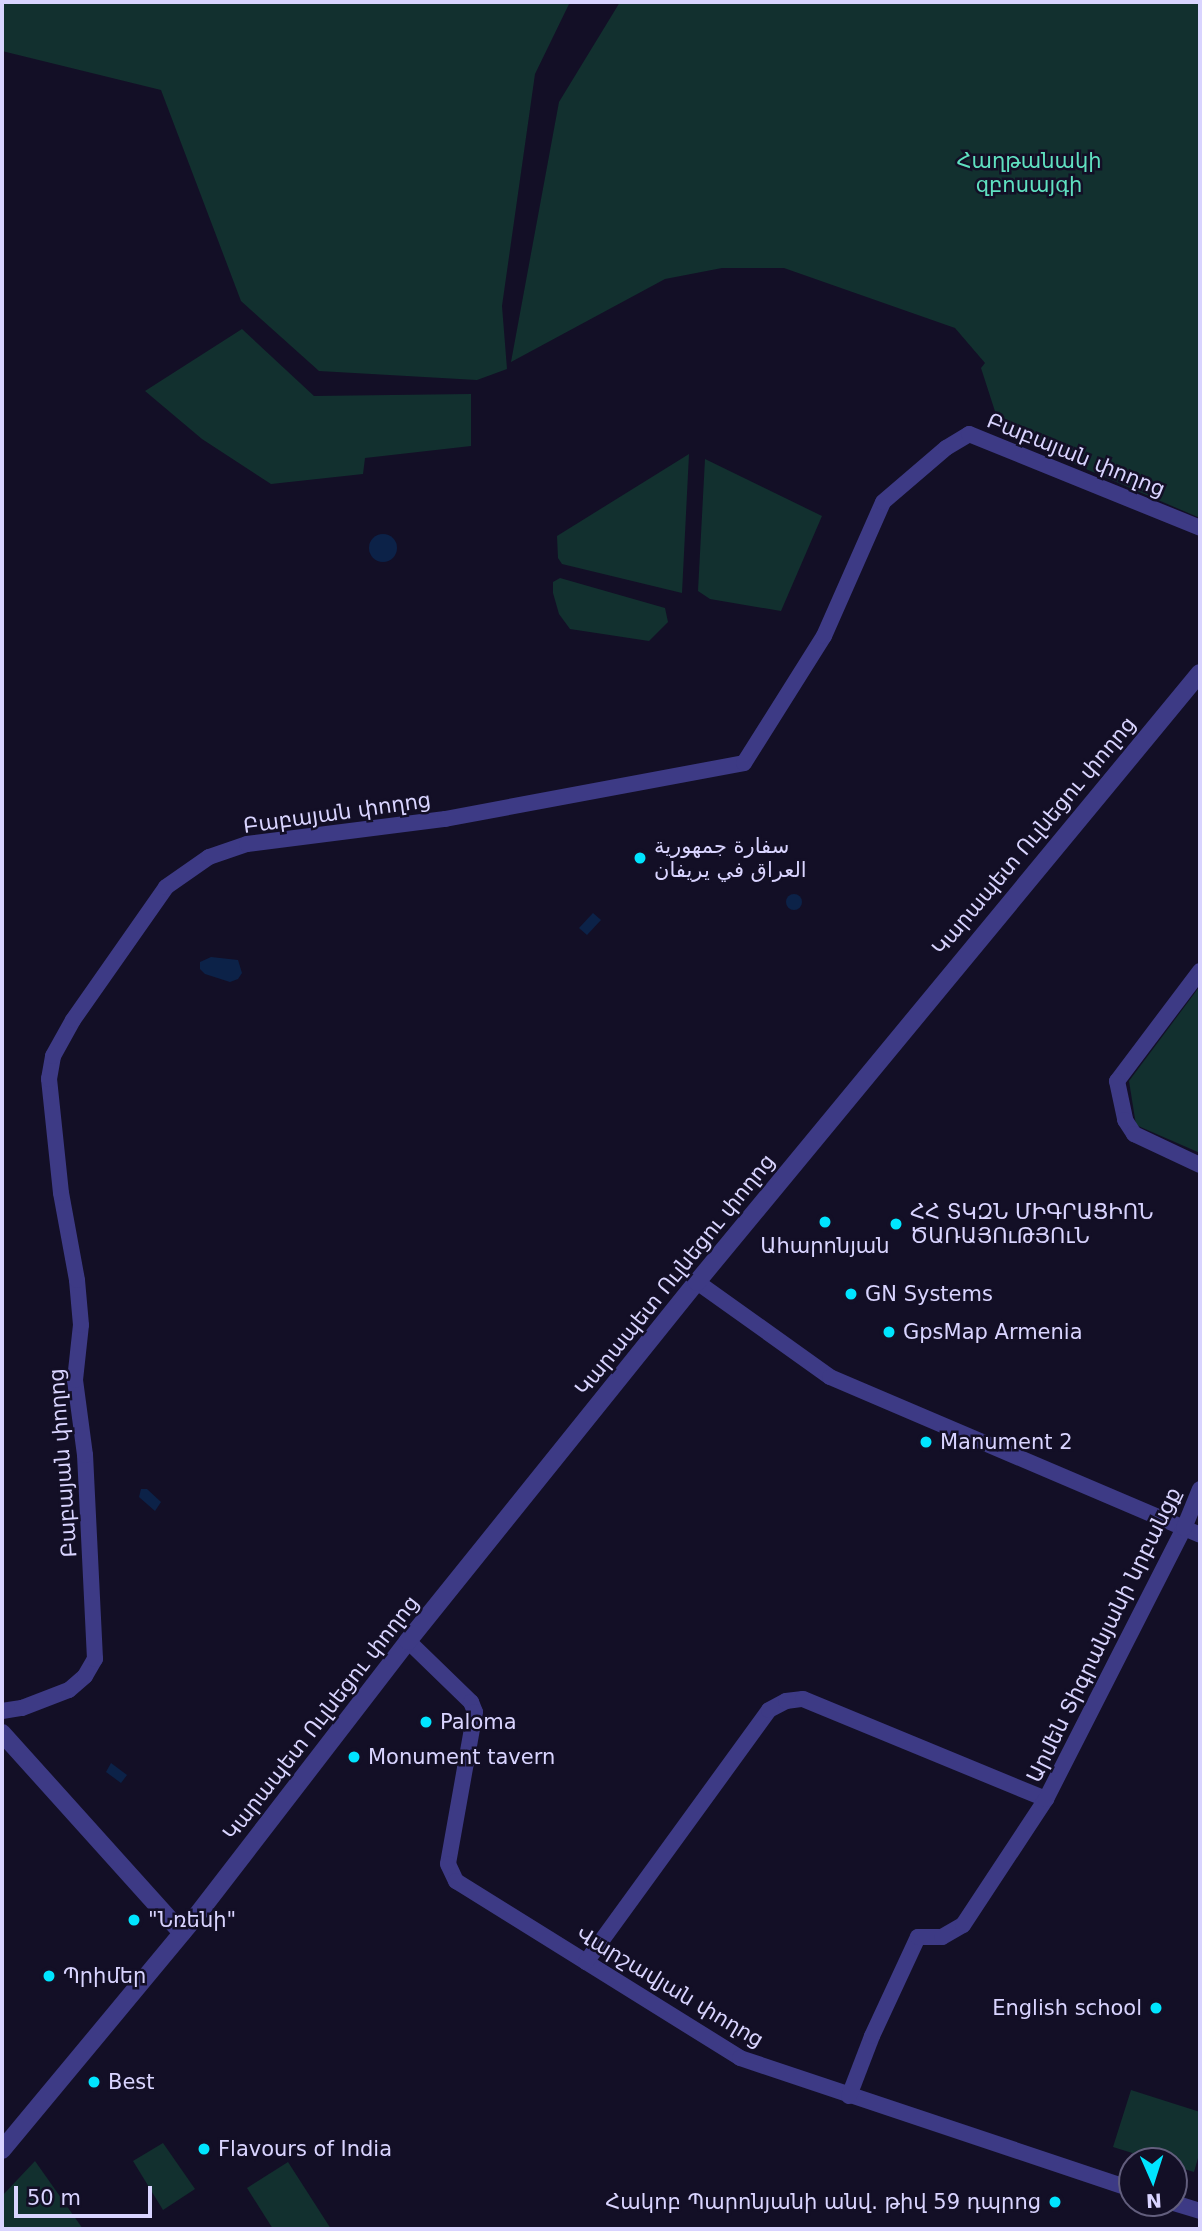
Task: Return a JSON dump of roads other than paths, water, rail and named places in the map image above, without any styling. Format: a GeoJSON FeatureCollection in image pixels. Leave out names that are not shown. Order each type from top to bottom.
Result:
{"type":"FeatureCollection","features":[{"type":"Feature","properties":{"kind":"street","name":"Բաբայան փողոց"},"geometry":{"type":"LineString","coordinates":[[2,1711],[22,1708],[69,1690],[85,1676],[95,1659],[85,1455],[75,1380],[81,1325],[77,1280],[61,1193],[49,1079],[53,1056],[73,1020],[166,887],[208,857],[247,845],[445,818],[744,764],[824,636],[883,502],[946,448],[969,434],[1200,528]]}},
{"type":"Feature","properties":{"kind":"street","name":"Կարապետ Ուլնեցու փողոց"},"geometry":{"type":"LineString","coordinates":[[2,2134],[197,1915],[408,1642],[697,1282],[1200,673]]}},
{"type":"Feature","properties":{"kind":"street"},"geometry":{"type":"LineString","coordinates":[[1200,971],[1116,1081],[1125,1120],[1134,1134],[1200,1165]]}},
{"type":"Feature","properties":{"kind":"street"},"geometry":{"type":"LineString","coordinates":[[697,1282],[830,1377],[1200,1535]]}},
{"type":"Feature","properties":{"kind":"street","name":"Արմեն Տիգրանյանի նրբանցք"},"geometry":{"type":"LineString","coordinates":[[849,2096],[872,2036],[918,1937],[942,1937],[963,1925],[1046,1799],[1184,1528],[1200,1489]]}},
{"type":"Feature","properties":{"kind":"street","name":"Վարշավյան փողոց"},"geometry":{"type":"LineString","coordinates":[[408,1642],[471,1702],[475,1712],[448,1864],[456,1881],[740,2059],[1118,2184]]}},
{"type":"Feature","properties":{"kind":"street","name":"Արմեն Տիգրանյանի նրբանցք"},"geometry":{"type":"LineString","coordinates":[[586,1962],[769,1710],[786,1701],[803,1699],[1046,1799]]}},
{"type":"Feature","properties":{"kind":"street"},"geometry":{"type":"LineString","coordinates":[[2,1733],[180,1931]]}},
{"type":"Feature","properties":{"kind":"street","name":"Կարապետ Ուլնեցու փողոց"},"geometry":{"type":"LineString","coordinates":[[2,2150],[180,1931]]}},
{"type":"Feature","properties":{"kind":"water"},"geometry":{"type":"Polygon","coordinates":[[[383,534],[393,538],[397,548],[393,558],[383,562],[373,558],[369,548],[373,538],[383,534]]]}},
{"type":"Feature","properties":{"kind":"water"},"geometry":{"type":"Polygon","coordinates":[[[794,894],[800,896],[800,908],[794,910],[788,908],[786,902],[788,896],[794,894]]]}},
{"type":"Feature","properties":{"kind":"water"},"geometry":{"type":"Polygon","coordinates":[[[593,913],[601,920],[587,935],[579,928],[593,913]]]}},
{"type":"Feature","properties":{"kind":"water"},"geometry":{"type":"Polygon","coordinates":[[[211,957],[238,960],[242,973],[238,979],[230,982],[205,974],[200,969],[200,962],[211,957]]]}},
{"type":"Feature","properties":{"kind":"water"},"geometry":{"type":"Polygon","coordinates":[[[141,1489],[147,1489],[161,1502],[155,1511],[139,1497],[141,1489]]]}},
{"type":"Feature","properties":{"kind":"water"},"geometry":{"type":"Polygon","coordinates":[[[111,1763],[127,1775],[121,1783],[106,1772],[111,1763]]]}},
{"type":"Feature","properties":{"kind":"place","name":"سفارة جمهورية العراق في يريفان"},"geometry":{"type":"Point","coordinates":[640,858]}},
{"type":"Feature","properties":{"kind":"place","name":"Ահարոնյան"},"geometry":{"type":"Point","coordinates":[825,1222]}},
{"type":"Feature","properties":{"kind":"place","name":"ՀՀ ՏԿԶՆ ՄԻԳՐԱՑԻՈՆ ԾԱՌԱՅՈւԹՅՈւՆ"},"geometry":{"type":"Point","coordinates":[896,1224]}},
{"type":"Feature","properties":{"kind":"place","name":"GN Systems"},"geometry":{"type":"Point","coordinates":[851,1294]}},
{"type":"Feature","properties":{"kind":"place","name":"GpsMap Armenia"},"geometry":{"type":"Point","coordinates":[889,1332]}},
{"type":"Feature","properties":{"kind":"place","name":"Manument 2"},"geometry":{"type":"Point","coordinates":[926,1442]}},
{"type":"Feature","properties":{"kind":"place","name":"Paloma"},"geometry":{"type":"Point","coordinates":[426,1722]}},
{"type":"Feature","properties":{"kind":"place","name":"Monument tavern"},"geometry":{"type":"Point","coordinates":[354,1757]}},
{"type":"Feature","properties":{"kind":"place","name":"\"Նռենի\""},"geometry":{"type":"Point","coordinates":[134,1920]}},
{"type":"Feature","properties":{"kind":"place","name":"Պրիմեր"},"geometry":{"type":"Point","coordinates":[49,1976]}},
{"type":"Feature","properties":{"kind":"place","name":"English school"},"geometry":{"type":"Point","coordinates":[1156,2008]}},
{"type":"Feature","properties":{"kind":"place","name":"Best"},"geometry":{"type":"Point","coordinates":[94,2082]}},
{"type":"Feature","properties":{"kind":"place","name":"Flavours of India"},"geometry":{"type":"Point","coordinates":[204,2149]}},
{"type":"Feature","properties":{"kind":"place","name":"Հակոբ Պարոնյանի անվ. թիվ 59 դպրոց"},"geometry":{"type":"Point","coordinates":[1055,2202]}},
{"type":"Feature","properties":{"kind":"park label","name":"Հաղթանակի զբոսայգի"},"geometry":{"type":"Point","coordinates":[1029,173]}}]}
